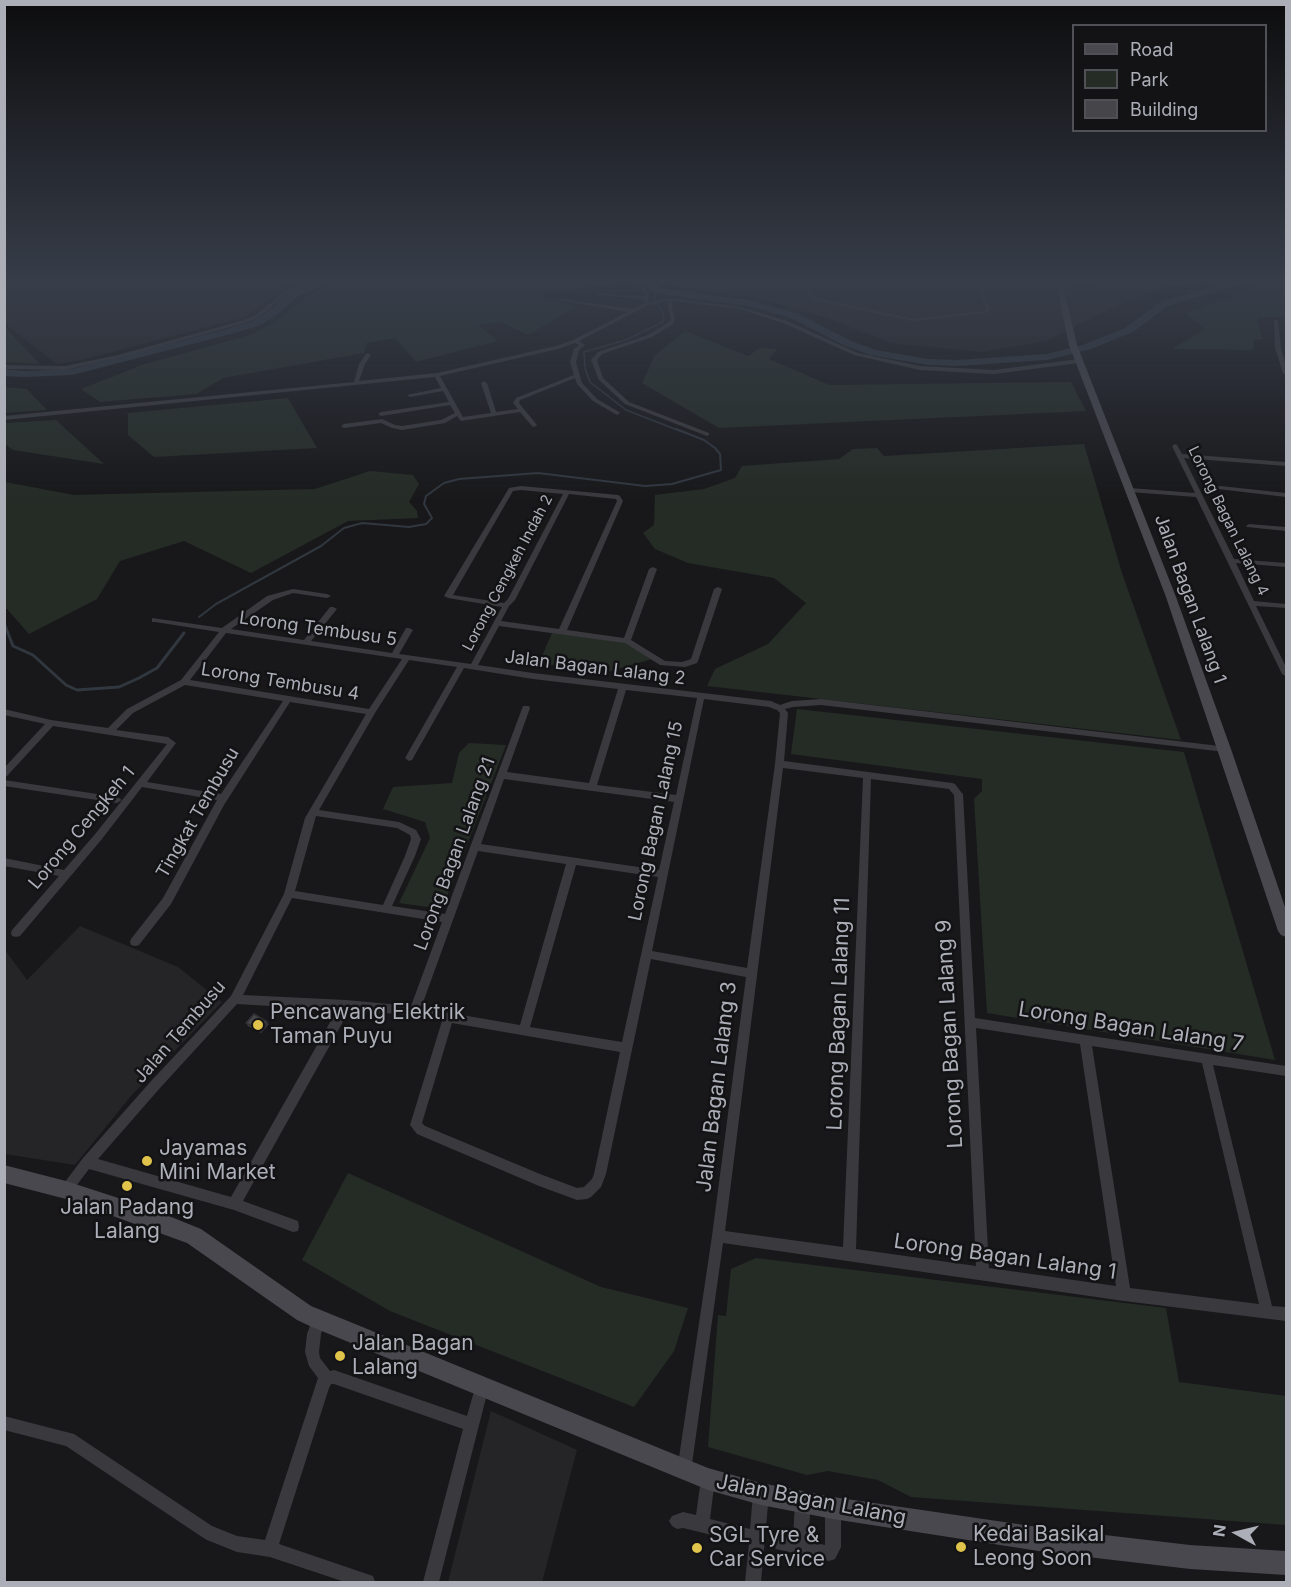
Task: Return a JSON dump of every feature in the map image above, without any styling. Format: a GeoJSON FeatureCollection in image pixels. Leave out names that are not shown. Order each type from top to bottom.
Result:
{"type":"FeatureCollection","features":[{"type":"Feature","properties":{"kind":"main road","name":"Jalan Bagan Lalang 1"},"geometry":{"type":"LineString","coordinates":[[1076,355],[1130,490],[1225,749],[1287,931]]}},
{"type":"Feature","properties":{"kind":"main road","name":"Jalan Bagan Lalang"},"geometry":{"type":"LineString","coordinates":[[4,1174],[66,1190],[194,1236],[304,1313],[684,1472],[761,1494],[833,1508],[1045,1540],[1190,1557],[1287,1563]]}},
{"type":"Feature","properties":{"kind":"street"},"geometry":{"type":"LineString","coordinates":[[4,367],[65,368],[122,355]]}},
{"type":"Feature","properties":{"kind":"street"},"geometry":{"type":"LineString","coordinates":[[356,383],[362,364],[368,355]]}},
{"type":"Feature","properties":{"kind":"street"},"geometry":{"type":"LineString","coordinates":[[4,418],[437,375],[525,355]]}},
{"type":"Feature","properties":{"kind":"street"},"geometry":{"type":"LineString","coordinates":[[574,355],[579,383],[595,400],[617,413]]}},
{"type":"Feature","properties":{"kind":"street"},"geometry":{"type":"LineString","coordinates":[[598,355],[594,360],[601,379],[627,403],[707,434]]}},
{"type":"Feature","properties":{"kind":"street"},"geometry":{"type":"LineString","coordinates":[[861,355],[920,368],[994,372],[1078,360]]}},
{"type":"Feature","properties":{"kind":"street"},"geometry":{"type":"LineString","coordinates":[[1281,355],[1287,373]]}},
{"type":"Feature","properties":{"kind":"street"},"geometry":{"type":"LineString","coordinates":[[437,375],[456,414],[461,419],[522,410]]}},
{"type":"Feature","properties":{"kind":"street"},"geometry":{"type":"LineString","coordinates":[[534,425],[516,403],[520,396],[576,376]]}},
{"type":"Feature","properties":{"kind":"street"},"geometry":{"type":"LineString","coordinates":[[484,384],[494,415]]}},
{"type":"Feature","properties":{"kind":"street"},"geometry":{"type":"LineString","coordinates":[[410,395],[444,389]]}},
{"type":"Feature","properties":{"kind":"street"},"geometry":{"type":"LineString","coordinates":[[381,414],[451,403]]}},
{"type":"Feature","properties":{"kind":"street"},"geometry":{"type":"LineString","coordinates":[[344,426],[382,421],[394,428],[402,428],[442,422],[456,414]]}},
{"type":"Feature","properties":{"kind":"street","name":"Lorong Bagan Lalang 4"},"geometry":{"type":"LineString","coordinates":[[1175,446],[1287,674]]}},
{"type":"Feature","properties":{"kind":"street"},"geometry":{"type":"LineString","coordinates":[[1181,456],[1287,464]]}},
{"type":"Feature","properties":{"kind":"street"},"geometry":{"type":"LineString","coordinates":[[506,605],[448,596],[508,492],[514,488],[618,497],[620,501],[562,632]]}},
{"type":"Feature","properties":{"kind":"street"},"geometry":{"type":"LineString","coordinates":[[1220,488],[1287,495]]}},
{"type":"Feature","properties":{"kind":"street"},"geometry":{"type":"LineString","coordinates":[[1130,490],[1199,495]]}},
{"type":"Feature","properties":{"kind":"street","name":"Lorong Cengkeh Indah 2"},"geometry":{"type":"LineString","coordinates":[[473,667],[567,492]]}},
{"type":"Feature","properties":{"kind":"street"},"geometry":{"type":"LineString","coordinates":[[1249,526],[1287,529]]}},
{"type":"Feature","properties":{"kind":"street"},"geometry":{"type":"LineString","coordinates":[[1232,561],[1287,565]]}},
{"type":"Feature","properties":{"kind":"street"},"geometry":{"type":"LineString","coordinates":[[627,641],[653,569]]}},
{"type":"Feature","properties":{"kind":"street"},"geometry":{"type":"LineString","coordinates":[[497,623],[627,641],[663,663],[682,665],[694,661],[718,589]]}},
{"type":"Feature","properties":{"kind":"street"},"geometry":{"type":"LineString","coordinates":[[4,712],[51,723],[110,731],[130,711],[184,682],[224,630],[270,598],[293,591],[327,596]]}},
{"type":"Feature","properties":{"kind":"street"},"geometry":{"type":"LineString","coordinates":[[1253,603],[1287,606]]}},
{"type":"Feature","properties":{"kind":"street"},"geometry":{"type":"LineString","coordinates":[[306,642],[333,609]]}},
{"type":"Feature","properties":{"kind":"street","name":"Lorong Tembusu 5"},"geometry":{"type":"LineString","coordinates":[[155,620],[407,657]]}},
{"type":"Feature","properties":{"kind":"street"},"geometry":{"type":"LineString","coordinates":[[394,655],[409,630]]}},
{"type":"Feature","properties":{"kind":"street","name":"Jalan Bagan Lalang 2"},"geometry":{"type":"LineString","coordinates":[[407,657],[623,687],[771,704],[780,708]]}},
{"type":"Feature","properties":{"kind":"street","name":"Jalan Tembusu"},"geometry":{"type":"LineString","coordinates":[[66,1190],[87,1162],[235,999],[289,894],[313,812],[371,712],[407,657]]}},
{"type":"Feature","properties":{"kind":"street"},"geometry":{"type":"LineString","coordinates":[[409,758],[462,665]]}},
{"type":"Feature","properties":{"kind":"street","name":"Lorong Tembusu 4"},"geometry":{"type":"LineString","coordinates":[[184,682],[371,712]]}},
{"type":"Feature","properties":{"kind":"street"},"geometry":{"type":"LineString","coordinates":[[592,787],[623,687]]}},
{"type":"Feature","properties":{"kind":"street","name":"Lorong Bagan Lalang 15"},"geometry":{"type":"LineString","coordinates":[[448,1018],[416,1125],[421,1130],[577,1194],[587,1193],[597,1183],[648,954],[701,696]]}},
{"type":"Feature","properties":{"kind":"street","name":"Tingkat Tembusu"},"geometry":{"type":"LineString","coordinates":[[135,942],[167,901],[223,798],[288,699]]}},
{"type":"Feature","properties":{"kind":"street"},"geometry":{"type":"LineString","coordinates":[[780,708],[792,704],[821,702],[1225,749]]}},
{"type":"Feature","properties":{"kind":"street","name":"Lorong Bagan Lalang 21"},"geometry":{"type":"LineString","coordinates":[[414,1012],[526,708]]}},
{"type":"Feature","properties":{"kind":"street","name":"Jalan Bagan Lalang 3"},"geometry":{"type":"LineString","coordinates":[[684,1472],[718,1236],[750,973],[779,764],[784,713],[780,708]]}},
{"type":"Feature","properties":{"kind":"street"},"geometry":{"type":"LineString","coordinates":[[4,774],[51,723]]}},
{"type":"Feature","properties":{"kind":"street","name":"Lorong Cengkeh 1"},"geometry":{"type":"LineString","coordinates":[[16,933],[142,784],[172,743],[168,740],[110,731]]}},
{"type":"Feature","properties":{"kind":"street"},"geometry":{"type":"LineString","coordinates":[[779,764],[867,776]]}},
{"type":"Feature","properties":{"kind":"street"},"geometry":{"type":"LineString","coordinates":[[502,775],[680,799]]}},
{"type":"Feature","properties":{"kind":"street","name":"Lorong Bagan Lalang 9"},"geometry":{"type":"LineString","coordinates":[[867,776],[952,786],[958,794],[983,1273]]}},
{"type":"Feature","properties":{"kind":"street","name":"Lorong Bagan Lalang 11"},"geometry":{"type":"LineString","coordinates":[[849,1253],[867,776]]}},
{"type":"Feature","properties":{"kind":"street"},"geometry":{"type":"LineString","coordinates":[[4,783],[117,800]]}},
{"type":"Feature","properties":{"kind":"street"},"geometry":{"type":"LineString","coordinates":[[142,784],[223,798]]}},
{"type":"Feature","properties":{"kind":"street"},"geometry":{"type":"LineString","coordinates":[[313,812],[399,825],[413,833],[416,839],[386,910]]}},
{"type":"Feature","properties":{"kind":"street"},"geometry":{"type":"LineString","coordinates":[[475,847],[663,874]]}},
{"type":"Feature","properties":{"kind":"street"},"geometry":{"type":"LineString","coordinates":[[4,861],[66,874]]}},
{"type":"Feature","properties":{"kind":"street"},"geometry":{"type":"LineString","coordinates":[[524,1030],[572,861]]}},
{"type":"Feature","properties":{"kind":"street"},"geometry":{"type":"LineString","coordinates":[[289,894],[448,920]]}},
{"type":"Feature","properties":{"kind":"street"},"geometry":{"type":"LineString","coordinates":[[648,954],[750,973]]}},
{"type":"Feature","properties":{"kind":"street"},"geometry":{"type":"LineString","coordinates":[[235,999],[346,1005],[414,1012],[626,1048]]}},
{"type":"Feature","properties":{"kind":"street"},"geometry":{"type":"LineString","coordinates":[[234,1204],[346,1005]]}},
{"type":"Feature","properties":{"kind":"street","name":"Lorong Bagan Lalang 7"},"geometry":{"type":"LineString","coordinates":[[969,1022],[1287,1071]]}},
{"type":"Feature","properties":{"kind":"street"},"geometry":{"type":"LineString","coordinates":[[1085,1040],[1124,1294]]}},
{"type":"Feature","properties":{"kind":"street"},"geometry":{"type":"LineString","coordinates":[[1206,1058],[1267,1311]]}},
{"type":"Feature","properties":{"kind":"street"},"geometry":{"type":"LineString","coordinates":[[87,1162],[234,1204],[293,1226]]}},
{"type":"Feature","properties":{"kind":"street","name":"Lorong Bagan Lalang 1"},"geometry":{"type":"LineString","coordinates":[[718,1236],[1124,1294],[1287,1314]]}},
{"type":"Feature","properties":{"kind":"street"},"geometry":{"type":"LineString","coordinates":[[319,1320],[314,1334],[312,1352],[314,1361],[327,1378]]}},
{"type":"Feature","properties":{"kind":"street"},"geometry":{"type":"LineString","coordinates":[[270,1549],[323,1384],[327,1378],[334,1377],[472,1425]]}},
{"type":"Feature","properties":{"kind":"street"},"geometry":{"type":"LineString","coordinates":[[431,1582],[482,1386]]}},
{"type":"Feature","properties":{"kind":"street"},"geometry":{"type":"LineString","coordinates":[[4,1423],[69,1439],[207,1532],[237,1544],[270,1549],[367,1582]]}},
{"type":"Feature","properties":{"kind":"street"},"geometry":{"type":"LineString","coordinates":[[702,1524],[708,1479]]}},
{"type":"Feature","properties":{"kind":"street"},"geometry":{"type":"LineString","coordinates":[[753,1582],[761,1494]]}},
{"type":"Feature","properties":{"kind":"street"},"geometry":{"type":"LineString","coordinates":[[800,1548],[803,1502]]}},
{"type":"Feature","properties":{"kind":"street"},"geometry":{"type":"LineString","coordinates":[[781,1544],[829,1553],[833,1547],[833,1508]]}},
{"type":"Feature","properties":{"kind":"street"},"geometry":{"type":"LineString","coordinates":[[677,1521],[702,1524],[757,1538]]}},
{"type":"Feature","properties":{"kind":"shaded area"},"geometry":{"type":"Polygon","coordinates":[[[45,355],[101,355],[82,360],[57,364],[45,355]]]}},
{"type":"Feature","properties":{"kind":"shaded area"},"geometry":{"type":"Polygon","coordinates":[[[80,926],[178,967],[222,1002],[131,1096],[75,1165],[5,1154],[5,950],[27,980],[80,926]]]}},
{"type":"Feature","properties":{"kind":"shaded area"},"geometry":{"type":"Polygon","coordinates":[[[491,1411],[577,1450],[542,1582],[448,1582],[491,1411]]]}},
{"type":"Feature","properties":{"kind":"green space"},"geometry":{"type":"Polygon","coordinates":[[[5,355],[32,355],[40,364],[5,362],[5,355]]]}},
{"type":"Feature","properties":{"kind":"green space"},"geometry":{"type":"Polygon","coordinates":[[[177,355],[352,355],[223,378],[197,394],[100,402],[81,389],[145,364],[177,355]]]}},
{"type":"Feature","properties":{"kind":"green space"},"geometry":{"type":"Polygon","coordinates":[[[410,355],[443,355],[416,362],[410,355]]]}},
{"type":"Feature","properties":{"kind":"green space"},"geometry":{"type":"Polygon","coordinates":[[[655,355],[772,355],[769,359],[829,385],[1071,382],[1086,411],[719,428],[642,383],[655,355]]]}},
{"type":"Feature","properties":{"kind":"green space"},"geometry":{"type":"Polygon","coordinates":[[[5,387],[27,389],[47,410],[5,413],[5,387]]]}},
{"type":"Feature","properties":{"kind":"green space"},"geometry":{"type":"Polygon","coordinates":[[[288,398],[317,448],[154,457],[128,435],[128,413],[288,398]]]}},
{"type":"Feature","properties":{"kind":"green space"},"geometry":{"type":"Polygon","coordinates":[[[56,420],[104,464],[13,450],[5,444],[5,423],[56,420]]]}},
{"type":"Feature","properties":{"kind":"green space"},"geometry":{"type":"Polygon","coordinates":[[[1084,444],[1122,573],[1181,740],[707,686],[715,669],[768,644],[806,603],[774,578],[688,563],[655,549],[643,533],[654,525],[655,495],[704,489],[735,478],[742,466],[839,459],[853,449],[877,448],[884,456],[1084,444]]]}},
{"type":"Feature","properties":{"kind":"green space"},"geometry":{"type":"Polygon","coordinates":[[[370,471],[413,475],[419,484],[409,502],[417,511],[418,518],[348,521],[251,573],[184,541],[120,561],[97,599],[29,634],[5,609],[5,482],[74,495],[315,489],[370,471]]]}},
{"type":"Feature","properties":{"kind":"green space"},"geometry":{"type":"Polygon","coordinates":[[[552,633],[624,642],[652,659],[607,672],[539,663],[552,633]]]}},
{"type":"Feature","properties":{"kind":"green space"},"geometry":{"type":"Polygon","coordinates":[[[797,709],[1184,752],[1275,1060],[987,1013],[974,799],[982,791],[982,779],[791,754],[797,709]]]}},
{"type":"Feature","properties":{"kind":"green space"},"geometry":{"type":"Polygon","coordinates":[[[469,743],[506,745],[442,909],[399,903],[430,838],[425,822],[383,809],[393,787],[452,783],[459,753],[469,743]]]}},
{"type":"Feature","properties":{"kind":"green space"},"geometry":{"type":"Polygon","coordinates":[[[348,1173],[601,1287],[688,1308],[674,1351],[634,1407],[390,1311],[302,1260],[348,1173]]]}},
{"type":"Feature","properties":{"kind":"green space"},"geometry":{"type":"Polygon","coordinates":[[[756,1258],[1166,1308],[1179,1382],[1286,1396],[1286,1525],[911,1497],[878,1480],[828,1471],[807,1475],[708,1447],[718,1315],[726,1316],[731,1269],[756,1258]]]}},
{"type":"Feature","properties":{"kind":"building","name":"Pencawang Elektrik Taman Puyu"},"geometry":{"type":"Polygon","coordinates":[[[254,1014],[267,1022],[260,1030],[246,1023],[254,1014]]]}},
{"type":"Feature","properties":{"kind":"waterway"},"geometry":{"type":"LineString","coordinates":[[4,372],[25,374],[72,372],[138,355]]}},
{"type":"Feature","properties":{"kind":"waterway"},"geometry":{"type":"LineString","coordinates":[[584,355],[585,368],[590,382],[626,410],[680,431]]}},
{"type":"Feature","properties":{"kind":"waterway"},"geometry":{"type":"LineString","coordinates":[[886,355],[928,362],[957,363],[1055,355]]}},
{"type":"Feature","properties":{"kind":"waterway"},"geometry":{"type":"LineString","coordinates":[[199,617],[216,604],[321,546],[344,528],[362,523],[409,527],[426,524],[432,518],[424,504],[426,496],[444,483],[459,479],[538,473],[645,486],[672,484],[721,470],[720,454],[715,448],[704,440],[676,429]]}},
{"type":"Feature","properties":{"kind":"waterway"},"geometry":{"type":"LineString","coordinates":[[4,623],[13,646],[33,655],[66,685],[77,690],[119,687],[139,678],[157,668],[184,633]]}},
{"type":"Feature","properties":{"kind":"place","name":"Pencawang Elektrik Taman Puyu"},"geometry":{"type":"Point","coordinates":[258,1025]}},
{"type":"Feature","properties":{"kind":"place","name":"Jayamas Mini Market"},"geometry":{"type":"Point","coordinates":[147,1161]}},
{"type":"Feature","properties":{"kind":"place","name":"Jalan Padang Lalang"},"geometry":{"type":"Point","coordinates":[127,1186]}},
{"type":"Feature","properties":{"kind":"place","name":"Jalan Bagan Lalang"},"geometry":{"type":"Point","coordinates":[340,1356]}},
{"type":"Feature","properties":{"kind":"place","name":"Kedai Basikal Leong Soon"},"geometry":{"type":"Point","coordinates":[961,1547]}},
{"type":"Feature","properties":{"kind":"place","name":"SGL Tyre & Car Service"},"geometry":{"type":"Point","coordinates":[697,1548]}}]}
